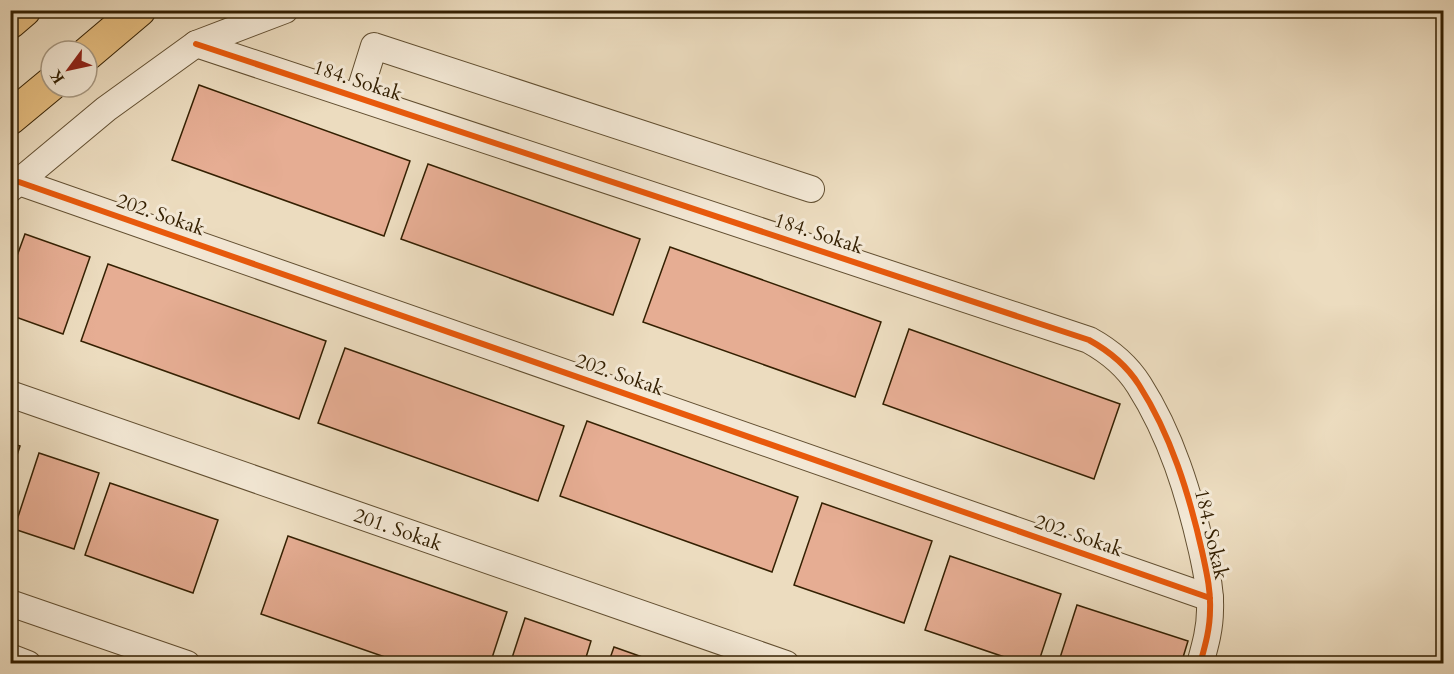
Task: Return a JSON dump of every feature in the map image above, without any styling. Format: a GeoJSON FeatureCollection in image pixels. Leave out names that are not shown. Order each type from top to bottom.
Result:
{"type":"FeatureCollection","features":[{"type":"Feature","properties":{"kind":"highway"},"geometry":{"type":"LineString","coordinates":[[10,22],[24,10]]}},
{"type":"Feature","properties":{"kind":"highway"},"geometry":{"type":"LineString","coordinates":[[99,44],[139,10]]}},
{"type":"Feature","properties":{"kind":"highway"},"geometry":{"type":"LineString","coordinates":[[10,118],[39,94]]}},
{"type":"Feature","properties":{"kind":"street"},"geometry":{"type":"LineString","coordinates":[[15,185],[106,109],[196,44],[285,10]]}},
{"type":"Feature","properties":{"kind":"street","name":"184. Sokak"},"geometry":{"type":"LineString","coordinates":[[196,44],[1089,340],[1102,347],[1126,368],[1139,384],[1164,432],[1191,507],[1210,598],[1209,632],[1200,663]]}},
{"type":"Feature","properties":{"kind":"street"},"geometry":{"type":"LineString","coordinates":[[358,97],[374,46],[811,189]]}},
{"type":"Feature","properties":{"kind":"street","name":"202. Sokak"},"geometry":{"type":"LineString","coordinates":[[15,185],[1210,598]]}},
{"type":"Feature","properties":{"kind":"street","name":"201. Sokak"},"geometry":{"type":"LineString","coordinates":[[10,394],[786,663]]}},
{"type":"Feature","properties":{"kind":"street"},"geometry":{"type":"LineString","coordinates":[[10,603],[187,663]]}},
{"type":"Feature","properties":{"kind":"street"},"geometry":{"type":"LineString","coordinates":[[10,657],[28,663]]}},
{"type":"Feature","properties":{"kind":"building"},"geometry":{"type":"Polygon","coordinates":[[[199,85],[410,161],[384,236],[172,160],[199,85]]]}},
{"type":"Feature","properties":{"kind":"building"},"geometry":{"type":"Polygon","coordinates":[[[428,164],[640,239],[613,315],[401,239],[428,164]]]}},
{"type":"Feature","properties":{"kind":"building"},"geometry":{"type":"Polygon","coordinates":[[[25,234],[90,257],[63,334],[10,315],[10,275],[25,234]]]}},
{"type":"Feature","properties":{"kind":"building"},"geometry":{"type":"Polygon","coordinates":[[[670,247],[881,322],[855,397],[643,322],[670,247]]]}},
{"type":"Feature","properties":{"kind":"building"},"geometry":{"type":"Polygon","coordinates":[[[108,264],[326,341],[299,419],[81,341],[108,264]]]}},
{"type":"Feature","properties":{"kind":"building"},"geometry":{"type":"Polygon","coordinates":[[[909,329],[1120,404],[1094,479],[883,404],[909,329]]]}},
{"type":"Feature","properties":{"kind":"building"},"geometry":{"type":"Polygon","coordinates":[[[345,348],[564,426],[538,501],[318,423],[345,348]]]}},
{"type":"Feature","properties":{"kind":"building"},"geometry":{"type":"Polygon","coordinates":[[[587,421],[798,497],[772,572],[560,496],[587,421]]]}},
{"type":"Feature","properties":{"kind":"building"},"geometry":{"type":"Polygon","coordinates":[[[10,443],[20,446],[10,476],[10,443]]]}},
{"type":"Feature","properties":{"kind":"building"},"geometry":{"type":"Polygon","coordinates":[[[39,453],[99,473],[74,549],[14,529],[39,453]]]}},
{"type":"Feature","properties":{"kind":"building"},"geometry":{"type":"Polygon","coordinates":[[[110,483],[218,520],[193,593],[85,555],[110,483]]]}},
{"type":"Feature","properties":{"kind":"building"},"geometry":{"type":"Polygon","coordinates":[[[822,503],[932,541],[904,623],[794,585],[822,503]]]}},
{"type":"Feature","properties":{"kind":"building"},"geometry":{"type":"Polygon","coordinates":[[[288,536],[507,612],[490,664],[405,664],[261,614],[288,536]]]}},
{"type":"Feature","properties":{"kind":"building"},"geometry":{"type":"Polygon","coordinates":[[[950,556],[1061,594],[1038,664],[1025,664],[925,630],[950,556]]]}},
{"type":"Feature","properties":{"kind":"building"},"geometry":{"type":"Polygon","coordinates":[[[1077,605],[1188,641],[1181,664],[1058,664],[1077,605]]]}},
{"type":"Feature","properties":{"kind":"building"},"geometry":{"type":"Polygon","coordinates":[[[525,618],[591,641],[584,664],[510,664],[525,618]]]}},
{"type":"Feature","properties":{"kind":"building"},"geometry":{"type":"Polygon","coordinates":[[[614,647],[662,664],[608,664],[614,647]]]}},
{"type":"Feature","properties":{"kind":"cycle path"},"geometry":{"type":"LineString","coordinates":[[196,44],[1096,344],[1123,365],[1139,385],[1161,424],[1178,465],[1202,551],[1210,595],[1209,624],[1200,664]]}},
{"type":"Feature","properties":{"kind":"cycle path"},"geometry":{"type":"LineString","coordinates":[[19,182],[1210,598]]}}]}
